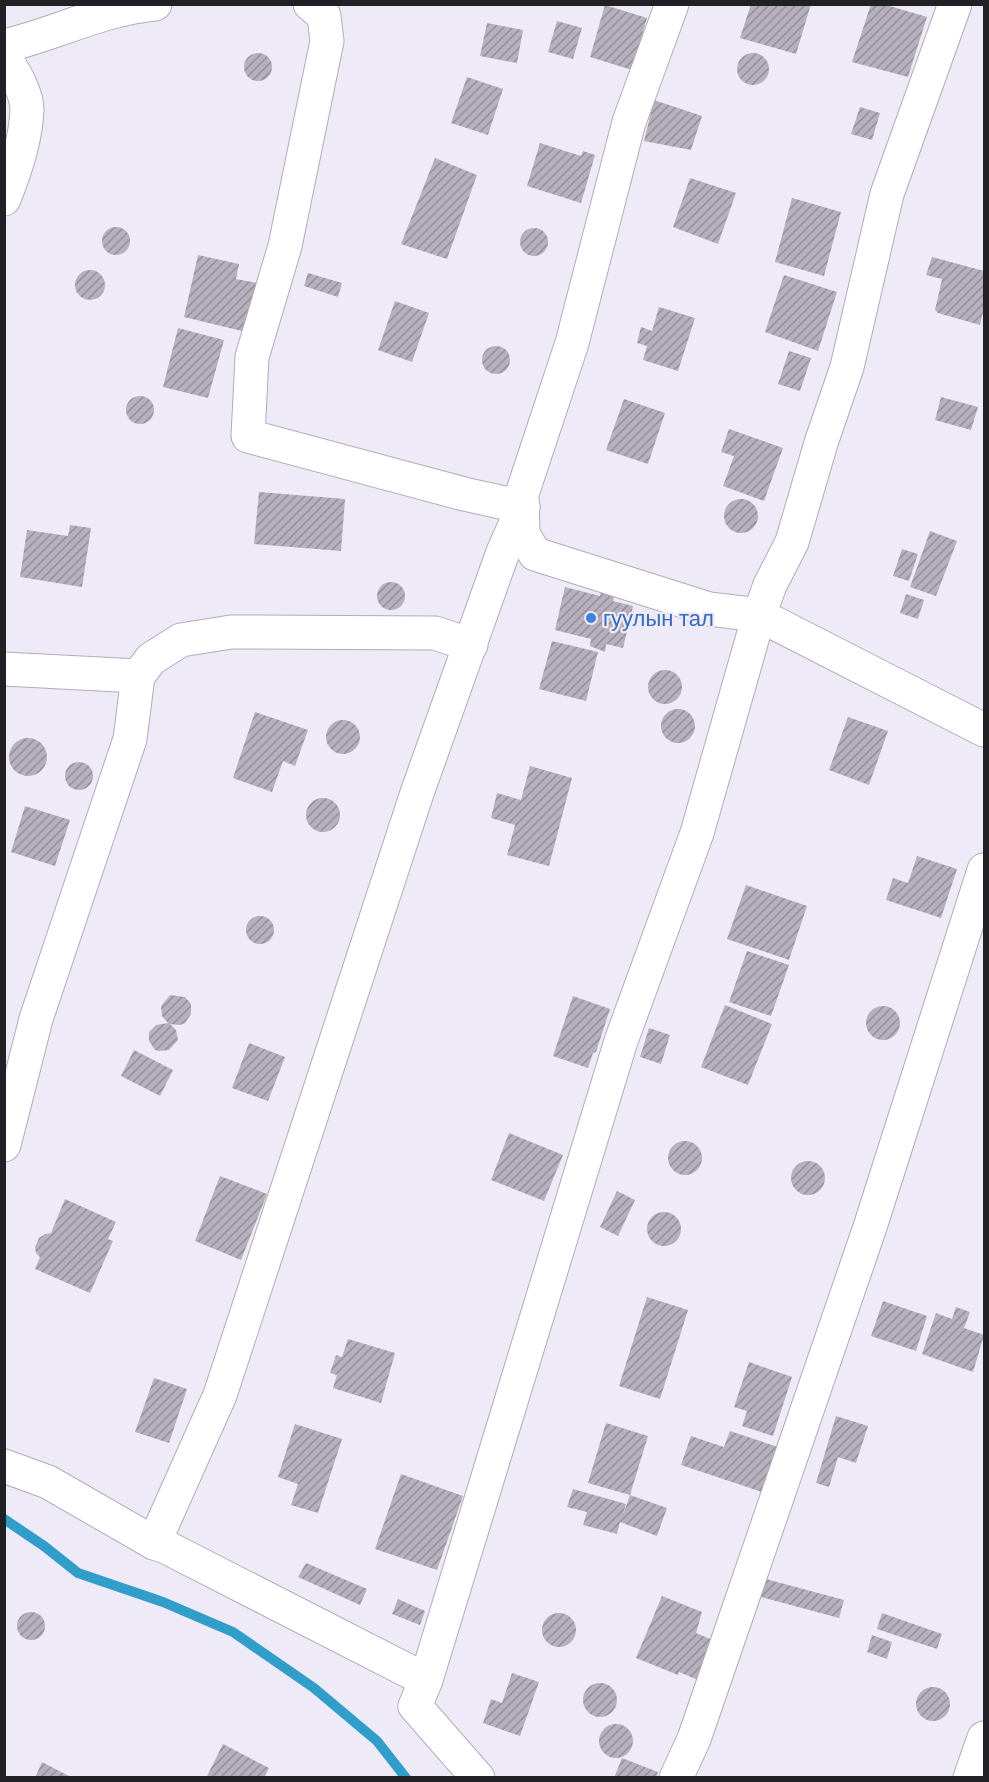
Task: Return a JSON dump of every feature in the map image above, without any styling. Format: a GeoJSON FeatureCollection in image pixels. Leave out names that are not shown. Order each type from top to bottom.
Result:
{"type":"FeatureCollection","features":[{"type":"Feature","properties":{"kind":"street"},"geometry":{"type":"LineString","coordinates":[[4,46],[99,15],[155,4]]}},
{"type":"Feature","properties":{"kind":"street"},"geometry":{"type":"LineString","coordinates":[[310,4],[324,16],[327,41],[285,246],[252,357],[248,436],[464,494],[522,507]]}},
{"type":"Feature","properties":{"kind":"street"},"geometry":{"type":"LineString","coordinates":[[672,4],[629,122],[572,343],[522,494],[523,534],[535,554],[709,609],[759,615],[984,730]]}},
{"type":"Feature","properties":{"kind":"street"},"geometry":{"type":"LineString","coordinates":[[478,1778],[415,1706],[426,1680],[621,1041],[697,834],[759,615],[792,542],[821,443],[847,367],[887,194],[955,4]]}},
{"type":"Feature","properties":{"kind":"street"},"geometry":{"type":"LineString","coordinates":[[4,59],[14,69],[27,107],[19,158],[4,200]]}},
{"type":"Feature","properties":{"kind":"street"},"geometry":{"type":"LineString","coordinates":[[154,1544],[220,1395],[417,793],[503,552],[522,507]]}},
{"type":"Feature","properties":{"kind":"street"},"geometry":{"type":"LineString","coordinates":[[4,1145],[36,1019],[130,739],[138,676],[151,659],[181,640],[231,632],[435,633],[471,645]]}},
{"type":"Feature","properties":{"kind":"street"},"geometry":{"type":"LineString","coordinates":[[4,669],[138,676]]}},
{"type":"Feature","properties":{"kind":"street"},"geometry":{"type":"LineString","coordinates":[[676,1778],[694,1739],[870,1227],[984,870]]}},
{"type":"Feature","properties":{"kind":"street"},"geometry":{"type":"LineString","coordinates":[[4,1466],[48,1482],[154,1544],[166,1547],[426,1680]]}},
{"type":"Feature","properties":{"kind":"street"},"geometry":{"type":"LineString","coordinates":[[970,1778],[984,1738]]}},
{"type":"Feature","properties":{"kind":"building"},"geometry":{"type":"Polygon","coordinates":[[[751,4],[811,4],[796,54],[740,38],[751,4]]]}},
{"type":"Feature","properties":{"kind":"building"},"geometry":{"type":"Polygon","coordinates":[[[871,4],[883,4],[927,17],[908,77],[852,62],[871,4]]]}},
{"type":"Feature","properties":{"kind":"building"},"geometry":{"type":"Polygon","coordinates":[[[605,5],[647,18],[632,70],[590,57],[605,5]]]}},
{"type":"Feature","properties":{"kind":"building"},"geometry":{"type":"Polygon","coordinates":[[[557,21],[582,28],[573,59],[548,52],[557,21]]]}},
{"type":"Feature","properties":{"kind":"building"},"geometry":{"type":"Polygon","coordinates":[[[487,23],[523,30],[517,63],[480,56],[487,23]]]}},
{"type":"Feature","properties":{"kind":"building"},"geometry":{"type":"Polygon","coordinates":[[[258,53],[268,57],[272,67],[268,77],[258,81],[248,77],[244,67],[248,57],[258,53]]]}},
{"type":"Feature","properties":{"kind":"building"},"geometry":{"type":"Polygon","coordinates":[[[753,53],[764,58],[769,69],[764,80],[753,85],[742,80],[737,69],[742,58],[753,53]]]}},
{"type":"Feature","properties":{"kind":"building"},"geometry":{"type":"Polygon","coordinates":[[[467,77],[503,89],[488,135],[451,123],[467,77]]]}},
{"type":"Feature","properties":{"kind":"building"},"geometry":{"type":"Polygon","coordinates":[[[654,100],[702,116],[691,150],[644,141],[654,100]]]}},
{"type":"Feature","properties":{"kind":"building"},"geometry":{"type":"Polygon","coordinates":[[[860,107],[880,113],[872,140],[851,134],[860,107]]]}},
{"type":"Feature","properties":{"kind":"building"},"geometry":{"type":"Polygon","coordinates":[[[540,143],[581,156],[583,151],[595,155],[581,203],[527,186],[540,143]]]}},
{"type":"Feature","properties":{"kind":"building"},"geometry":{"type":"Polygon","coordinates":[[[435,158],[477,175],[447,259],[401,244],[435,158]]]}},
{"type":"Feature","properties":{"kind":"building"},"geometry":{"type":"Polygon","coordinates":[[[690,178],[736,193],[718,244],[673,227],[690,178]]]}},
{"type":"Feature","properties":{"kind":"building"},"geometry":{"type":"Polygon","coordinates":[[[792,198],[841,212],[824,276],[775,262],[792,198]]]}},
{"type":"Feature","properties":{"kind":"building"},"geometry":{"type":"Polygon","coordinates":[[[116,227],[126,231],[130,241],[126,251],[116,255],[106,251],[102,241],[106,231],[116,227]]]}},
{"type":"Feature","properties":{"kind":"building"},"geometry":{"type":"Polygon","coordinates":[[[534,228],[544,232],[548,242],[544,252],[534,256],[524,252],[520,242],[524,232],[534,228]]]}},
{"type":"Feature","properties":{"kind":"building"},"geometry":{"type":"Polygon","coordinates":[[[198,255],[239,264],[236,279],[258,283],[246,332],[184,317],[198,255]]]}},
{"type":"Feature","properties":{"kind":"building"},"geometry":{"type":"Polygon","coordinates":[[[932,257],[984,271],[984,308],[980,325],[938,313],[935,310],[942,279],[926,275],[932,257]]]}},
{"type":"Feature","properties":{"kind":"building"},"geometry":{"type":"Polygon","coordinates":[[[90,270],[100,275],[105,285],[100,295],[90,300],[80,295],[75,285],[80,275],[90,270]]]}},
{"type":"Feature","properties":{"kind":"building"},"geometry":{"type":"Polygon","coordinates":[[[308,273],[342,283],[338,297],[304,286],[308,273]]]}},
{"type":"Feature","properties":{"kind":"building"},"geometry":{"type":"Polygon","coordinates":[[[784,275],[837,292],[818,351],[765,332],[784,275]]]}},
{"type":"Feature","properties":{"kind":"building"},"geometry":{"type":"Polygon","coordinates":[[[395,301],[429,313],[412,362],[378,350],[395,301]]]}},
{"type":"Feature","properties":{"kind":"building"},"geometry":{"type":"Polygon","coordinates":[[[659,307],[695,318],[678,371],[643,360],[647,346],[637,343],[641,327],[652,331],[659,307]]]}},
{"type":"Feature","properties":{"kind":"building"},"geometry":{"type":"Polygon","coordinates":[[[178,328],[224,340],[208,398],[163,387],[178,328]]]}},
{"type":"Feature","properties":{"kind":"building"},"geometry":{"type":"Polygon","coordinates":[[[496,346],[506,350],[510,360],[506,370],[496,374],[486,370],[482,360],[486,350],[496,346]]]}},
{"type":"Feature","properties":{"kind":"building"},"geometry":{"type":"Polygon","coordinates":[[[789,351],[811,358],[800,391],[778,384],[789,351]]]}},
{"type":"Feature","properties":{"kind":"building"},"geometry":{"type":"Polygon","coordinates":[[[140,396],[150,400],[154,410],[150,420],[140,424],[130,420],[126,410],[130,400],[140,396]]]}},
{"type":"Feature","properties":{"kind":"building"},"geometry":{"type":"Polygon","coordinates":[[[941,397],[978,407],[971,430],[935,420],[941,397]]]}},
{"type":"Feature","properties":{"kind":"building"},"geometry":{"type":"Polygon","coordinates":[[[624,399],[665,413],[648,464],[606,450],[624,399]]]}},
{"type":"Feature","properties":{"kind":"building"},"geometry":{"type":"Polygon","coordinates":[[[729,429],[783,448],[764,501],[723,486],[734,456],[721,452],[729,429]]]}},
{"type":"Feature","properties":{"kind":"building"},"geometry":{"type":"Polygon","coordinates":[[[259,492],[345,499],[341,551],[254,544],[259,492]]]}},
{"type":"Feature","properties":{"kind":"building"},"geometry":{"type":"Polygon","coordinates":[[[741,499],[753,504],[758,516],[753,528],[741,533],[729,528],[724,516],[729,504],[741,499]]]}},
{"type":"Feature","properties":{"kind":"building"},"geometry":{"type":"Polygon","coordinates":[[[70,525],[91,528],[82,587],[20,577],[27,530],[68,536],[70,525]]]}},
{"type":"Feature","properties":{"kind":"building"},"geometry":{"type":"Polygon","coordinates":[[[930,531],[957,541],[936,596],[910,587],[930,531]]]}},
{"type":"Feature","properties":{"kind":"building"},"geometry":{"type":"Polygon","coordinates":[[[902,549],[918,554],[909,581],[893,576],[902,549]]]}},
{"type":"Feature","properties":{"kind":"building"},"geometry":{"type":"Polygon","coordinates":[[[391,582],[401,586],[405,596],[401,606],[391,610],[381,606],[377,596],[381,586],[391,582]]]}},
{"type":"Feature","properties":{"kind":"building"},"geometry":{"type":"Polygon","coordinates":[[[602,584],[616,587],[613,601],[633,606],[623,648],[606,644],[605,652],[590,646],[591,639],[555,630],[565,587],[600,596],[602,584]]]}},
{"type":"Feature","properties":{"kind":"building"},"geometry":{"type":"Polygon","coordinates":[[[906,594],[924,600],[918,619],[900,613],[906,594]]]}},
{"type":"Feature","properties":{"kind":"building"},"geometry":{"type":"Polygon","coordinates":[[[552,641],[598,652],[586,701],[539,689],[552,641]]]}},
{"type":"Feature","properties":{"kind":"building"},"geometry":{"type":"Polygon","coordinates":[[[665,670],[677,675],[682,687],[677,699],[665,704],[653,699],[648,687],[653,675],[665,670]]]}},
{"type":"Feature","properties":{"kind":"building"},"geometry":{"type":"Polygon","coordinates":[[[678,709],[690,714],[695,726],[690,738],[678,743],[666,738],[661,726],[666,714],[678,709]]]}},
{"type":"Feature","properties":{"kind":"building"},"geometry":{"type":"Polygon","coordinates":[[[255,712],[308,730],[295,766],[283,761],[272,792],[233,778],[255,712]]]}},
{"type":"Feature","properties":{"kind":"building"},"geometry":{"type":"Polygon","coordinates":[[[848,717],[888,731],[869,785],[829,770],[848,717]]]}},
{"type":"Feature","properties":{"kind":"building"},"geometry":{"type":"Polygon","coordinates":[[[343,720],[355,725],[360,737],[355,749],[343,754],[331,749],[326,737],[331,725],[343,720]]]}},
{"type":"Feature","properties":{"kind":"building"},"geometry":{"type":"Polygon","coordinates":[[[28,738],[35,739],[41,744],[46,750],[46,764],[41,770],[35,775],[28,776],[21,775],[15,770],[10,764],[9,757],[10,750],[15,744],[21,739],[28,738]]]}},
{"type":"Feature","properties":{"kind":"building"},"geometry":{"type":"Polygon","coordinates":[[[79,762],[89,766],[93,776],[89,786],[79,790],[69,786],[65,776],[69,766],[79,762]]]}},
{"type":"Feature","properties":{"kind":"building"},"geometry":{"type":"Polygon","coordinates":[[[530,766],[572,778],[549,866],[507,855],[515,825],[491,818],[497,793],[521,800],[530,766]]]}},
{"type":"Feature","properties":{"kind":"building"},"geometry":{"type":"Polygon","coordinates":[[[323,798],[335,803],[340,815],[335,827],[323,832],[311,827],[306,815],[311,803],[323,798]]]}},
{"type":"Feature","properties":{"kind":"building"},"geometry":{"type":"Polygon","coordinates":[[[25,806],[70,820],[55,866],[11,852],[25,806]]]}},
{"type":"Feature","properties":{"kind":"building"},"geometry":{"type":"Polygon","coordinates":[[[917,856],[957,869],[941,918],[886,900],[893,878],[908,883],[917,856]]]}},
{"type":"Feature","properties":{"kind":"building"},"geometry":{"type":"Polygon","coordinates":[[[746,885],[807,906],[789,960],[727,939],[746,885]]]}},
{"type":"Feature","properties":{"kind":"building"},"geometry":{"type":"Polygon","coordinates":[[[260,916],[270,920],[274,930],[270,940],[260,944],[250,940],[246,930],[250,920],[260,916]]]}},
{"type":"Feature","properties":{"kind":"building"},"geometry":{"type":"Polygon","coordinates":[[[747,951],[789,965],[771,1016],[729,1002],[747,951]]]}},
{"type":"Feature","properties":{"kind":"building"},"geometry":{"type":"Polygon","coordinates":[[[170,995],[185,997],[191,1004],[191,1014],[185,1023],[170,1024],[176,1030],[178,1040],[169,1050],[159,1051],[155,1050],[149,1041],[149,1032],[156,1025],[168,1023],[162,1016],[161,1006],[170,995]]]}},
{"type":"Feature","properties":{"kind":"building"},"geometry":{"type":"Polygon","coordinates":[[[573,996],[610,1009],[596,1052],[593,1053],[588,1068],[553,1056],[573,996]]]}},
{"type":"Feature","properties":{"kind":"building"},"geometry":{"type":"Polygon","coordinates":[[[725,1005],[772,1024],[748,1085],[701,1067],[725,1005]]]}},
{"type":"Feature","properties":{"kind":"building"},"geometry":{"type":"Polygon","coordinates":[[[883,1006],[895,1011],[900,1023],[895,1035],[883,1040],[871,1035],[866,1023],[871,1011],[883,1006]]]}},
{"type":"Feature","properties":{"kind":"building"},"geometry":{"type":"Polygon","coordinates":[[[649,1028],[670,1035],[661,1064],[640,1057],[649,1028]]]}},
{"type":"Feature","properties":{"kind":"building"},"geometry":{"type":"Polygon","coordinates":[[[249,1043],[285,1057],[268,1101],[232,1088],[249,1043]]]}},
{"type":"Feature","properties":{"kind":"building"},"geometry":{"type":"Polygon","coordinates":[[[134,1050],[173,1070],[160,1096],[121,1076],[134,1050]]]}},
{"type":"Feature","properties":{"kind":"building"},"geometry":{"type":"Polygon","coordinates":[[[509,1133],[563,1155],[544,1201],[491,1180],[509,1133]]]}},
{"type":"Feature","properties":{"kind":"building"},"geometry":{"type":"Polygon","coordinates":[[[685,1141],[697,1146],[702,1158],[697,1170],[685,1175],[673,1170],[668,1158],[673,1146],[685,1141]]]}},
{"type":"Feature","properties":{"kind":"building"},"geometry":{"type":"Polygon","coordinates":[[[808,1161],[820,1166],[825,1178],[820,1190],[808,1195],[796,1190],[791,1178],[796,1166],[808,1161]]]}},
{"type":"Feature","properties":{"kind":"building"},"geometry":{"type":"Polygon","coordinates":[[[220,1176],[267,1194],[241,1260],[195,1241],[220,1176]]]}},
{"type":"Feature","properties":{"kind":"building"},"geometry":{"type":"Polygon","coordinates":[[[617,1191],[635,1200],[618,1236],[600,1227],[617,1191]]]}},
{"type":"Feature","properties":{"kind":"building"},"geometry":{"type":"Polygon","coordinates":[[[65,1199],[116,1222],[108,1239],[113,1241],[90,1293],[35,1269],[40,1257],[35,1247],[39,1238],[51,1233],[65,1199]]]}},
{"type":"Feature","properties":{"kind":"building"},"geometry":{"type":"Polygon","coordinates":[[[664,1212],[676,1217],[681,1229],[676,1241],[664,1246],[652,1241],[647,1229],[652,1217],[664,1212]]]}},
{"type":"Feature","properties":{"kind":"building"},"geometry":{"type":"Polygon","coordinates":[[[647,1297],[688,1310],[660,1399],[619,1386],[647,1297]]]}},
{"type":"Feature","properties":{"kind":"building"},"geometry":{"type":"Polygon","coordinates":[[[883,1301],[927,1316],[916,1351],[871,1336],[883,1301]]]}},
{"type":"Feature","properties":{"kind":"building"},"geometry":{"type":"Polygon","coordinates":[[[956,1307],[970,1312],[964,1328],[984,1335],[973,1372],[922,1354],[936,1313],[952,1319],[956,1307]]]}},
{"type":"Feature","properties":{"kind":"building"},"geometry":{"type":"Polygon","coordinates":[[[348,1339],[395,1353],[381,1403],[333,1388],[337,1375],[330,1373],[336,1355],[342,1357],[348,1339]]]}},
{"type":"Feature","properties":{"kind":"building"},"geometry":{"type":"Polygon","coordinates":[[[749,1362],[792,1377],[773,1436],[742,1426],[747,1411],[734,1407],[749,1362]]]}},
{"type":"Feature","properties":{"kind":"building"},"geometry":{"type":"Polygon","coordinates":[[[154,1378],[187,1389],[169,1443],[135,1432],[154,1378]]]}},
{"type":"Feature","properties":{"kind":"building"},"geometry":{"type":"Polygon","coordinates":[[[836,1416],[868,1426],[856,1463],[838,1457],[829,1487],[816,1483],[836,1416]]]}},
{"type":"Feature","properties":{"kind":"building"},"geometry":{"type":"Polygon","coordinates":[[[606,1423],[648,1436],[630,1495],[588,1483],[606,1423]]]}},
{"type":"Feature","properties":{"kind":"building"},"geometry":{"type":"Polygon","coordinates":[[[295,1424],[342,1439],[318,1513],[291,1505],[298,1484],[278,1477],[295,1424]]]}},
{"type":"Feature","properties":{"kind":"building"},"geometry":{"type":"Polygon","coordinates":[[[730,1431],[778,1447],[762,1492],[681,1465],[691,1436],[724,1447],[730,1431]]]}},
{"type":"Feature","properties":{"kind":"building"},"geometry":{"type":"Polygon","coordinates":[[[401,1474],[463,1496],[437,1570],[375,1549],[401,1474]]]}},
{"type":"Feature","properties":{"kind":"building"},"geometry":{"type":"Polygon","coordinates":[[[573,1489],[626,1504],[623,1515],[630,1495],[667,1508],[657,1536],[620,1522],[617,1534],[583,1525],[587,1512],[567,1507],[573,1489]]]}},
{"type":"Feature","properties":{"kind":"building"},"geometry":{"type":"Polygon","coordinates":[[[306,1563],[367,1589],[360,1605],[298,1577],[306,1563]]]}},
{"type":"Feature","properties":{"kind":"building"},"geometry":{"type":"Polygon","coordinates":[[[766,1579],[844,1600],[839,1618],[761,1597],[766,1579]]]}},
{"type":"Feature","properties":{"kind":"building"},"geometry":{"type":"Polygon","coordinates":[[[662,1596],[702,1612],[696,1633],[715,1641],[698,1680],[679,1672],[678,1675],[636,1658],[662,1596]]]}},
{"type":"Feature","properties":{"kind":"building"},"geometry":{"type":"Polygon","coordinates":[[[398,1599],[425,1611],[420,1625],[392,1614],[398,1599]]]}},
{"type":"Feature","properties":{"kind":"building"},"geometry":{"type":"Polygon","coordinates":[[[31,1612],[41,1616],[45,1626],[41,1636],[31,1640],[21,1636],[17,1626],[21,1616],[31,1612]]]}},
{"type":"Feature","properties":{"kind":"building"},"geometry":{"type":"Polygon","coordinates":[[[559,1613],[571,1618],[576,1630],[571,1642],[559,1647],[547,1642],[542,1630],[547,1618],[559,1613]]]}},
{"type":"Feature","properties":{"kind":"building"},"geometry":{"type":"Polygon","coordinates":[[[882,1613],[942,1634],[937,1649],[877,1629],[882,1613]]]}},
{"type":"Feature","properties":{"kind":"building"},"geometry":{"type":"Polygon","coordinates":[[[872,1635],[892,1642],[887,1659],[867,1652],[872,1635]]]}},
{"type":"Feature","properties":{"kind":"building"},"geometry":{"type":"Polygon","coordinates":[[[512,1673],[539,1682],[520,1736],[483,1723],[491,1699],[502,1703],[512,1673]]]}},
{"type":"Feature","properties":{"kind":"building"},"geometry":{"type":"Polygon","coordinates":[[[600,1683],[612,1688],[617,1700],[612,1712],[600,1717],[588,1712],[583,1700],[588,1688],[600,1683]]]}},
{"type":"Feature","properties":{"kind":"building"},"geometry":{"type":"Polygon","coordinates":[[[933,1687],[945,1692],[950,1704],[945,1716],[933,1721],[921,1716],[916,1704],[921,1692],[933,1687]]]}},
{"type":"Feature","properties":{"kind":"building"},"geometry":{"type":"Polygon","coordinates":[[[616,1724],[628,1729],[633,1741],[628,1753],[616,1758],[604,1753],[599,1741],[604,1729],[616,1724]]]}},
{"type":"Feature","properties":{"kind":"building"},"geometry":{"type":"Polygon","coordinates":[[[223,1744],[269,1768],[264,1778],[206,1778],[223,1744]]]}},
{"type":"Feature","properties":{"kind":"building"},"geometry":{"type":"Polygon","coordinates":[[[622,1758],[658,1772],[656,1778],[614,1778],[622,1758]]]}},
{"type":"Feature","properties":{"kind":"building"},"geometry":{"type":"Polygon","coordinates":[[[42,1762],[69,1776],[68,1778],[35,1778],[42,1762]]]}},
{"type":"Feature","properties":{"kind":"waterway"},"geometry":{"type":"LineString","coordinates":[[4,1519],[78,1573],[163,1602],[233,1632],[314,1688],[377,1741],[406,1778]]}},
{"type":"Feature","properties":{"kind":"place","name":"гуулын тал"},"geometry":{"type":"Point","coordinates":[591,618]}}]}
